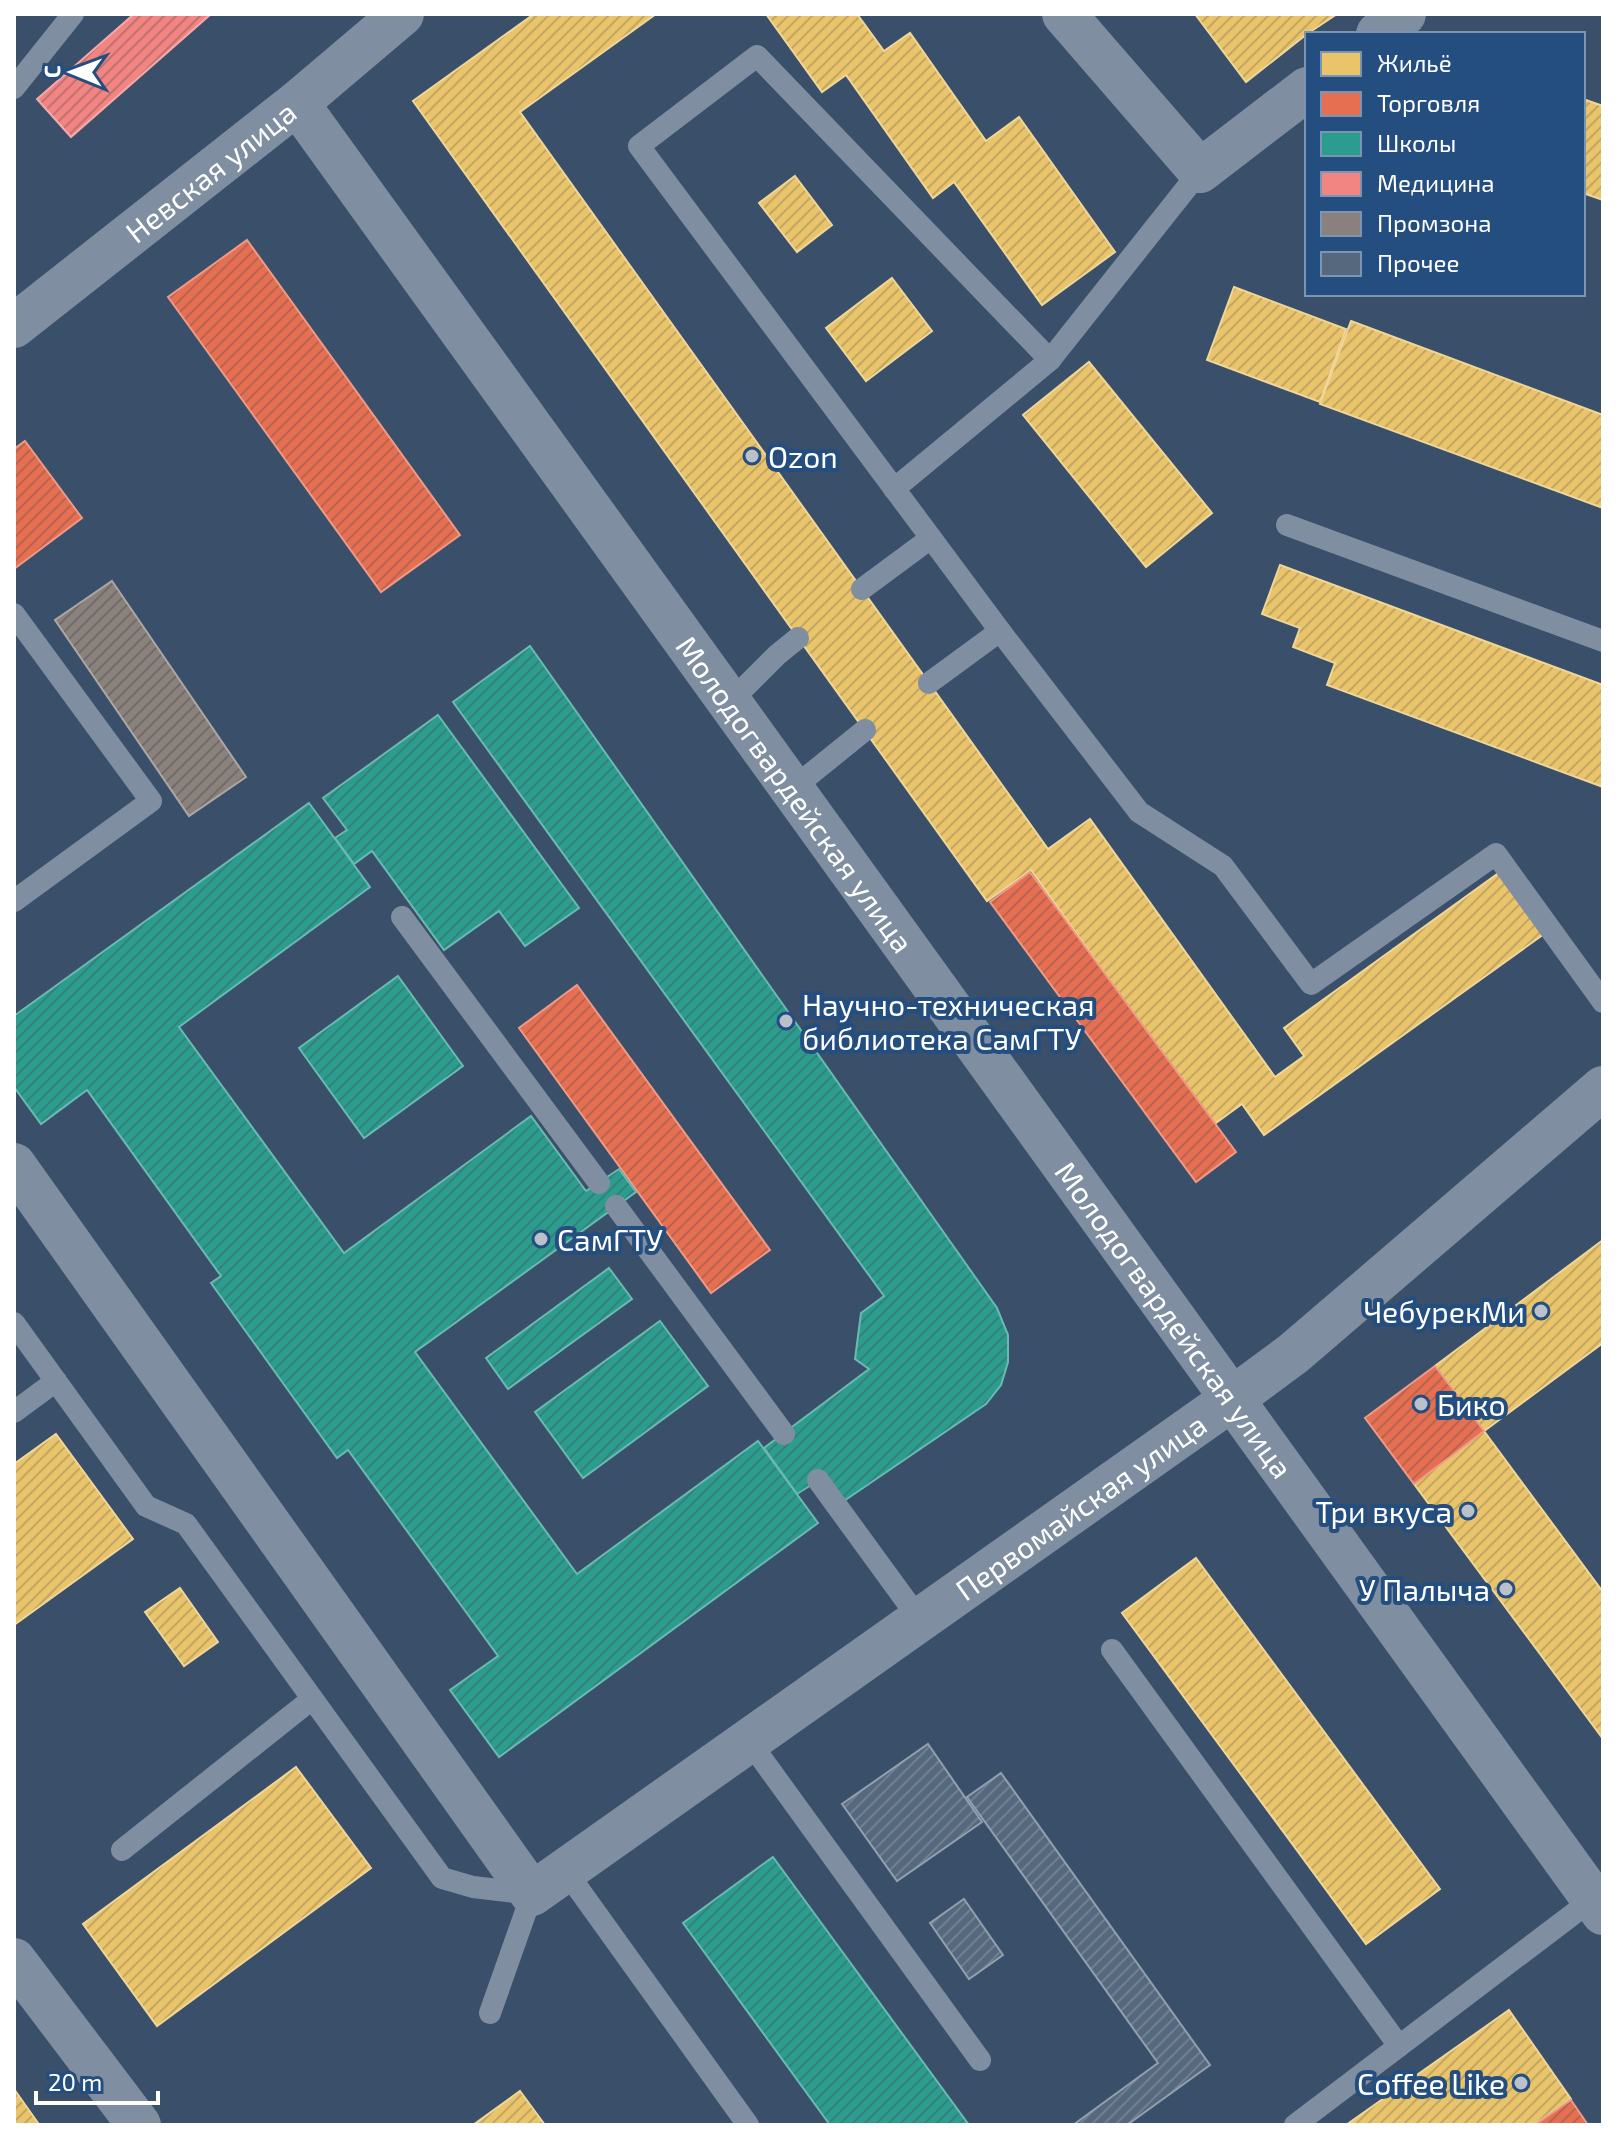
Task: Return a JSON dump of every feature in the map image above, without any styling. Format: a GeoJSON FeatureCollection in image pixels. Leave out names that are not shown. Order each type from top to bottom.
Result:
{"type":"FeatureCollection","features":[{"type":"Feature","properties":{"kind":"street","name":"Невская улица"},"geometry":{"type":"LineString","coordinates":[[14,326],[297,103],[402,14]]}},
{"type":"Feature","properties":{"kind":"street"},"geometry":{"type":"LineString","coordinates":[[1064,14],[1200,171],[1305,91]]}},
{"type":"Feature","properties":{"kind":"street"},"geometry":{"type":"LineString","coordinates":[[1381,32],[1404,14]]}},
{"type":"Feature","properties":{"kind":"street","name":"Молодогвардейская улица"},"geometry":{"type":"LineString","coordinates":[[297,103],[1598,1906]]}},
{"type":"Feature","properties":{"kind":"street","name":"Первомайская улица"},"geometry":{"type":"LineString","coordinates":[[548,1882],[1294,1353],[1603,1088]]}},
{"type":"Feature","properties":{"kind":"street"},"geometry":{"type":"LineString","coordinates":[[14,1165],[548,1882]]}},
{"type":"Feature","properties":{"kind":"street"},"geometry":{"type":"LineString","coordinates":[[14,1960],[139,2125]]}},
{"type":"Feature","properties":{"kind":"lane"},"geometry":{"type":"LineString","coordinates":[[14,88],[73,14]]}},
{"type":"Feature","properties":{"kind":"lane"},"geometry":{"type":"LineString","coordinates":[[1050,360],[757,56],[639,146],[1000,631],[1139,812],[1223,866],[1311,984],[1496,854],[1603,1002]]}},
{"type":"Feature","properties":{"kind":"lane"},"geometry":{"type":"LineString","coordinates":[[894,489],[1050,360],[1200,171]]}},
{"type":"Feature","properties":{"kind":"lane"},"geometry":{"type":"LineString","coordinates":[[1287,525],[1603,641]]}},
{"type":"Feature","properties":{"kind":"lane"},"geometry":{"type":"LineString","coordinates":[[862,589],[931,538]]}},
{"type":"Feature","properties":{"kind":"lane"},"geometry":{"type":"LineString","coordinates":[[14,614],[151,801],[14,901]]}},
{"type":"Feature","properties":{"kind":"lane"},"geometry":{"type":"LineString","coordinates":[[929,683],[1000,631]]}},
{"type":"Feature","properties":{"kind":"lane"},"geometry":{"type":"LineString","coordinates":[[729,703],[798,638]]}},
{"type":"Feature","properties":{"kind":"lane"},"geometry":{"type":"LineString","coordinates":[[792,789],[865,730]]}},
{"type":"Feature","properties":{"kind":"lane"},"geometry":{"type":"LineString","coordinates":[[402,917],[599,1183]]}},
{"type":"Feature","properties":{"kind":"lane"},"geometry":{"type":"LineString","coordinates":[[616,1206],[784,1434]]}},
{"type":"Feature","properties":{"kind":"lane"},"geometry":{"type":"LineString","coordinates":[[14,1323],[146,1506],[186,1524],[442,1878],[473,1887],[548,1882]]}},
{"type":"Feature","properties":{"kind":"lane"},"geometry":{"type":"LineString","coordinates":[[14,1412],[56,1381]]}},
{"type":"Feature","properties":{"kind":"lane"},"geometry":{"type":"LineString","coordinates":[[818,1480],[920,1620]]}},
{"type":"Feature","properties":{"kind":"lane"},"geometry":{"type":"LineString","coordinates":[[1112,1650],[1399,2046]]}},
{"type":"Feature","properties":{"kind":"lane"},"geometry":{"type":"LineString","coordinates":[[122,1850],[312,1699]]}},
{"type":"Feature","properties":{"kind":"lane"},"geometry":{"type":"LineString","coordinates":[[749,1741],[980,2060]]}},
{"type":"Feature","properties":{"kind":"lane"},"geometry":{"type":"LineString","coordinates":[[490,2013],[548,1882]]}},
{"type":"Feature","properties":{"kind":"lane"},"geometry":{"type":"LineString","coordinates":[[548,1882],[748,2125]]}},
{"type":"Feature","properties":{"kind":"lane"},"geometry":{"type":"LineString","coordinates":[[1295,2125],[1399,2046],[1598,1906]]}},
{"type":"Feature","properties":{"kind":"building: Жильё"},"geometry":{"type":"Polygon","coordinates":[[[534,14],[656,14],[520,112],[1048,849],[1090,819],[1275,1077],[1304,1056],[1284,1028],[1500,872],[1544,934],[1264,1135],[1242,1104],[1213,1125],[1031,870],[987,901],[413,101],[534,14]]]}},
{"type":"Feature","properties":{"kind":"building: Жильё"},"geometry":{"type":"Polygon","coordinates":[[[766,14],[857,14],[884,51],[910,33],[986,141],[1019,117],[1115,252],[1042,305],[954,182],[933,198],[846,75],[822,92],[766,14]]]}},
{"type":"Feature","properties":{"kind":"building: Жильё"},"geometry":{"type":"Polygon","coordinates":[[[1195,14],[1337,14],[1310,32],[1305,32],[1305,36],[1246,82],[1195,14]]]}},
{"type":"Feature","properties":{"kind":"building: Жильё"},"geometry":{"type":"Polygon","coordinates":[[[1585,100],[1603,106],[1603,200],[1585,194],[1585,100]]]}},
{"type":"Feature","properties":{"kind":"building: Жильё"},"geometry":{"type":"Polygon","coordinates":[[[795,176],[832,225],[797,252],[759,203],[795,176]]]}},
{"type":"Feature","properties":{"kind":"building: Жильё"},"geometry":{"type":"Polygon","coordinates":[[[892,278],[932,331],[866,381],[826,328],[892,278]]]}},
{"type":"Feature","properties":{"kind":"building: Жильё"},"geometry":{"type":"Polygon","coordinates":[[[1234,287],[1346,329],[1320,402],[1207,360],[1234,287]]]}},
{"type":"Feature","properties":{"kind":"building: Жильё"},"geometry":{"type":"Polygon","coordinates":[[[1351,321],[1603,415],[1603,508],[1320,404],[1351,321]]]}},
{"type":"Feature","properties":{"kind":"building: Жильё"},"geometry":{"type":"Polygon","coordinates":[[[1089,362],[1212,513],[1146,567],[1023,415],[1089,362]]]}},
{"type":"Feature","properties":{"kind":"building: Жильё"},"geometry":{"type":"Polygon","coordinates":[[[1280,565],[1603,685],[1603,787],[1327,685],[1335,663],[1293,647],[1300,628],[1262,614],[1280,565]]]}},
{"type":"Feature","properties":{"kind":"building: Жильё"},"geometry":{"type":"Polygon","coordinates":[[[1603,1240],[1603,1343],[1484,1431],[1435,1366],[1603,1240]]]}},
{"type":"Feature","properties":{"kind":"building: Жильё"},"geometry":{"type":"Polygon","coordinates":[[[1484,1431],[1603,1592],[1603,1739],[1414,1484],[1484,1431]]]}},
{"type":"Feature","properties":{"kind":"building: Жильё"},"geometry":{"type":"Polygon","coordinates":[[[56,1434],[133,1539],[14,1625],[14,1464],[56,1434]]]}},
{"type":"Feature","properties":{"kind":"building: Жильё"},"geometry":{"type":"Polygon","coordinates":[[[1196,1558],[1440,1889],[1366,1944],[1122,1613],[1196,1558]]]}},
{"type":"Feature","properties":{"kind":"building: Жильё"},"geometry":{"type":"Polygon","coordinates":[[[180,1588],[218,1642],[184,1666],[145,1612],[180,1588]]]}},
{"type":"Feature","properties":{"kind":"building: Жильё"},"geometry":{"type":"Polygon","coordinates":[[[296,1767],[371,1868],[157,2026],[83,1924],[296,1767]]]}},
{"type":"Feature","properties":{"kind":"building: Жильё"},"geometry":{"type":"Polygon","coordinates":[[[1509,2010],[1571,2099],[1534,2125],[1346,2125],[1509,2010]]]}},
{"type":"Feature","properties":{"kind":"building: Жильё"},"geometry":{"type":"Polygon","coordinates":[[[14,2089],[38,2123],[35,2125],[14,2125],[14,2089]]]}},
{"type":"Feature","properties":{"kind":"building: Жильё"},"geometry":{"type":"Polygon","coordinates":[[[520,2091],[545,2125],[473,2125],[520,2091]]]}},
{"type":"Feature","properties":{"kind":"building: Торговля"},"geometry":{"type":"Polygon","coordinates":[[[247,240],[460,535],[381,592],[168,297],[247,240]]]}},
{"type":"Feature","properties":{"kind":"building: Торговля"},"geometry":{"type":"Polygon","coordinates":[[[25,441],[82,518],[14,569],[14,449],[25,441]]]}},
{"type":"Feature","properties":{"kind":"building: Торговля"},"geometry":{"type":"Polygon","coordinates":[[[1030,872],[1236,1152],[1196,1182],[990,902],[1030,872]]]}},
{"type":"Feature","properties":{"kind":"building: Торговля"},"geometry":{"type":"Polygon","coordinates":[[[577,985],[770,1250],[711,1293],[519,1028],[577,985]]]}},
{"type":"Feature","properties":{"kind":"building: Торговля"},"geometry":{"type":"Polygon","coordinates":[[[1435,1366],[1484,1431],[1414,1484],[1365,1418],[1435,1366]]]}},
{"type":"Feature","properties":{"kind":"building: Торговля"},"geometry":{"type":"Polygon","coordinates":[[[1571,2100],[1588,2125],[1535,2125],[1571,2100]]]}},
{"type":"Feature","properties":{"kind":"building: Школы"},"geometry":{"type":"Polygon","coordinates":[[[530,646],[997,1308],[1008,1335],[1008,1362],[1001,1385],[986,1404],[844,1501],[825,1476],[797,1494],[764,1448],[869,1369],[855,1359],[861,1313],[884,1296],[453,702],[530,646]]]}},
{"type":"Feature","properties":{"kind":"building: Школы"},"geometry":{"type":"Polygon","coordinates":[[[438,715],[579,908],[525,946],[499,911],[444,950],[372,851],[354,864],[335,838],[347,830],[323,798],[438,715]]]}},
{"type":"Feature","properties":{"kind":"building: Школы"},"geometry":{"type":"Polygon","coordinates":[[[309,803],[370,887],[179,1027],[344,1253],[531,1116],[586,1191],[619,1169],[636,1192],[415,1352],[577,1574],[758,1441],[818,1523],[499,1757],[450,1690],[498,1656],[348,1450],[337,1458],[211,1283],[221,1276],[87,1090],[41,1124],[14,1087],[14,1016],[309,803]]]}},
{"type":"Feature","properties":{"kind":"building: Школы"},"geometry":{"type":"Polygon","coordinates":[[[398,976],[463,1066],[364,1138],[299,1048],[398,976]]]}},
{"type":"Feature","properties":{"kind":"building: Школы"},"geometry":{"type":"Polygon","coordinates":[[[609,1268],[632,1299],[508,1389],[486,1358],[609,1268]]]}},
{"type":"Feature","properties":{"kind":"building: Школы"},"geometry":{"type":"Polygon","coordinates":[[[660,1321],[708,1386],[583,1478],[535,1412],[660,1321]]]}},
{"type":"Feature","properties":{"kind":"building: Школы"},"geometry":{"type":"Polygon","coordinates":[[[773,1857],[969,2125],[830,2125],[683,1923],[773,1857]]]}},
{"type":"Feature","properties":{"kind":"building: Медицина"},"geometry":{"type":"Polygon","coordinates":[[[134,14],[211,14],[71,137],[37,99],[134,14]]]}},
{"type":"Feature","properties":{"kind":"building: Промзона"},"geometry":{"type":"Polygon","coordinates":[[[112,581],[246,777],[189,816],[55,620],[112,581]]]}},
{"type":"Feature","properties":{"kind":"building: Прочее"},"geometry":{"type":"Polygon","coordinates":[[[928,1744],[982,1822],[897,1881],[842,1804],[928,1744]]]}},
{"type":"Feature","properties":{"kind":"building: Прочее"},"geometry":{"type":"Polygon","coordinates":[[[1001,1773],[1210,2065],[1127,2125],[1073,2125],[1158,2063],[967,1797],[1001,1773]]]}},
{"type":"Feature","properties":{"kind":"building: Прочее"},"geometry":{"type":"Polygon","coordinates":[[[964,1899],[1003,1955],[969,1979],[930,1923],[964,1899]]]}},
{"type":"Feature","properties":{"kind":"place","name":"Ozon"},"geometry":{"type":"Point","coordinates":[752,456]}},
{"type":"Feature","properties":{"kind":"place","name":"Научно-техническая библиотека СамГТУ"},"geometry":{"type":"Point","coordinates":[786,1021]}},
{"type":"Feature","properties":{"kind":"place","name":"СамГТУ"},"geometry":{"type":"Point","coordinates":[541,1239]}},
{"type":"Feature","properties":{"kind":"place","name":"ЧебурекМи"},"geometry":{"type":"Point","coordinates":[1541,1311]}},
{"type":"Feature","properties":{"kind":"place","name":"Бико"},"geometry":{"type":"Point","coordinates":[1421,1404]}},
{"type":"Feature","properties":{"kind":"place","name":"Три вкуса"},"geometry":{"type":"Point","coordinates":[1468,1511]}},
{"type":"Feature","properties":{"kind":"place","name":"У Палыча"},"geometry":{"type":"Point","coordinates":[1506,1589]}},
{"type":"Feature","properties":{"kind":"place","name":"Coffee Like"},"geometry":{"type":"Point","coordinates":[1521,2083]}}]}
